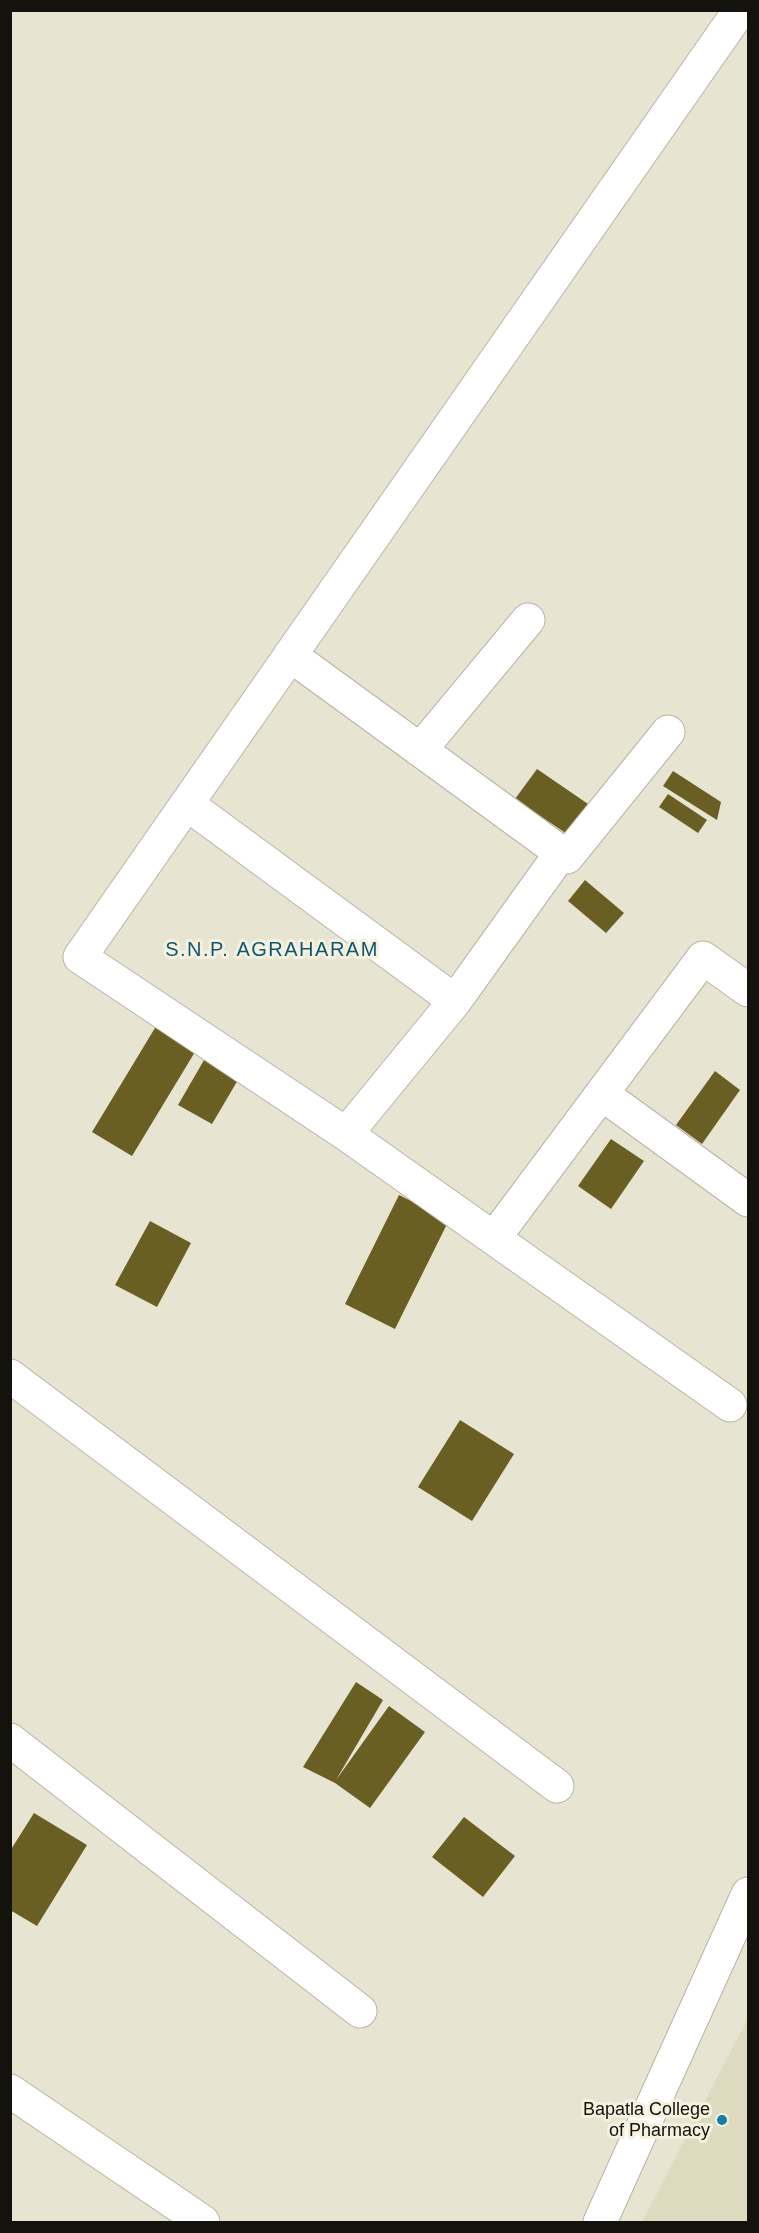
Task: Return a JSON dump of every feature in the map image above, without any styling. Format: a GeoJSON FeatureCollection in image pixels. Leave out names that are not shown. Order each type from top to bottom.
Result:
{"type":"FeatureCollection","features":[{"type":"Feature","properties":{"kind":"street"},"geometry":{"type":"LineString","coordinates":[[730,1406],[346,1134],[80,957],[290,655],[739,28]]}},
{"type":"Feature","properties":{"kind":"street"},"geometry":{"type":"LineString","coordinates":[[420,750],[528,620]]}},
{"type":"Feature","properties":{"kind":"street"},"geometry":{"type":"LineString","coordinates":[[290,655],[567,857],[668,732]]}},
{"type":"Feature","properties":{"kind":"street"},"geometry":{"type":"LineString","coordinates":[[187,804],[455,1001]]}},
{"type":"Feature","properties":{"kind":"street"},"geometry":{"type":"LineString","coordinates":[[346,1134],[455,1001],[561,853]]}},
{"type":"Feature","properties":{"kind":"street"},"geometry":{"type":"LineString","coordinates":[[494,1238],[703,958],[748,990]]}},
{"type":"Feature","properties":{"kind":"street"},"geometry":{"type":"LineString","coordinates":[[602,1094],[748,1200]]}},
{"type":"Feature","properties":{"kind":"street"},"geometry":{"type":"LineString","coordinates":[[10,1376],[557,1786]]}},
{"type":"Feature","properties":{"kind":"street"},"geometry":{"type":"LineString","coordinates":[[10,1740],[360,2011]]}},
{"type":"Feature","properties":{"kind":"street"},"geometry":{"type":"LineString","coordinates":[[600,2223],[748,1894]]}},
{"type":"Feature","properties":{"kind":"street"},"geometry":{"type":"LineString","coordinates":[[10,2091],[203,2223]]}},
{"type":"Feature","properties":{"kind":"shaded area","name":"Bapatla College of Pharmacy"},"geometry":{"type":"Polygon","coordinates":[[[748,2018],[748,2222],[642,2222],[748,2018]]]}},
{"type":"Feature","properties":{"kind":"building"},"geometry":{"type":"Polygon","coordinates":[[[537,769],[591,806],[570,836],[515,799],[537,769]]]}},
{"type":"Feature","properties":{"kind":"building"},"geometry":{"type":"Polygon","coordinates":[[[673,771],[721,802],[717,820],[663,786],[673,771]]]}},
{"type":"Feature","properties":{"kind":"building"},"geometry":{"type":"Polygon","coordinates":[[[668,794],[707,820],[698,833],[659,807],[668,794]]]}},
{"type":"Feature","properties":{"kind":"building"},"geometry":{"type":"Polygon","coordinates":[[[585,880],[624,913],[606,933],[568,901],[585,880]]]}},
{"type":"Feature","properties":{"kind":"building"},"geometry":{"type":"Polygon","coordinates":[[[158,1023],[198,1047],[132,1156],[92,1132],[158,1023]]]}},
{"type":"Feature","properties":{"kind":"building"},"geometry":{"type":"Polygon","coordinates":[[[211,1048],[245,1068],[212,1124],[178,1105],[211,1048]]]}},
{"type":"Feature","properties":{"kind":"building"},"geometry":{"type":"Polygon","coordinates":[[[715,1071],[740,1090],[702,1144],[676,1125],[715,1071]]]}},
{"type":"Feature","properties":{"kind":"building"},"geometry":{"type":"Polygon","coordinates":[[[611,1139],[644,1161],[611,1209],[578,1186],[611,1139]]]}},
{"type":"Feature","properties":{"kind":"building"},"geometry":{"type":"Polygon","coordinates":[[[399,1195],[449,1220],[395,1329],[345,1304],[399,1195]]]}},
{"type":"Feature","properties":{"kind":"building"},"geometry":{"type":"Polygon","coordinates":[[[150,1221],[191,1243],[157,1307],[115,1285],[150,1221]]]}},
{"type":"Feature","properties":{"kind":"building"},"geometry":{"type":"Polygon","coordinates":[[[460,1420],[514,1454],[472,1521],[418,1487],[460,1420]]]}},
{"type":"Feature","properties":{"kind":"building"},"geometry":{"type":"Polygon","coordinates":[[[356,1682],[383,1700],[336,1780],[389,1706],[425,1732],[370,1808],[335,1783],[303,1767],[356,1682]]]}},
{"type":"Feature","properties":{"kind":"building"},"geometry":{"type":"Polygon","coordinates":[[[34,1813],[87,1845],[37,1926],[10,1910],[10,1851],[34,1813]]]}},
{"type":"Feature","properties":{"kind":"building"},"geometry":{"type":"Polygon","coordinates":[[[464,1817],[515,1856],[483,1897],[432,1857],[464,1817]]]}},
{"type":"Feature","properties":{"kind":"place","name":"Bapatla College of Pharmacy"},"geometry":{"type":"Point","coordinates":[722,2120]}},
{"type":"Feature","properties":{"kind":"district","name":"S.N.P. AGRAHARAM"},"geometry":{"type":"Point","coordinates":[272,950]}}]}
